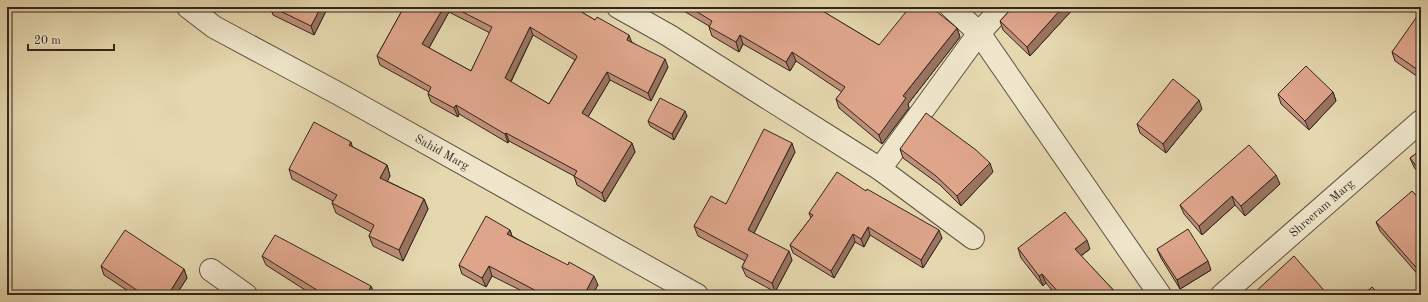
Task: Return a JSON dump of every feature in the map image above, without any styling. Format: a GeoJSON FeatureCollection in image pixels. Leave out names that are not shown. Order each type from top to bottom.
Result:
{"type":"FeatureCollection","features":[{"type":"Feature","properties":{"kind":"street","name":"Sahid Marg"},"geometry":{"type":"LineString","coordinates":[[188,7],[214,27],[340,94],[697,295]]}},
{"type":"Feature","properties":{"kind":"street"},"geometry":{"type":"LineString","coordinates":[[618,7],[668,35],[880,169],[973,238]]}},
{"type":"Feature","properties":{"kind":"street"},"geometry":{"type":"LineString","coordinates":[[951,7],[979,32],[1160,295]]}},
{"type":"Feature","properties":{"kind":"street"},"geometry":{"type":"LineString","coordinates":[[880,169],[979,32],[1003,7]]}},
{"type":"Feature","properties":{"kind":"street","name":"Shreeram Marg"},"geometry":{"type":"LineString","coordinates":[[1222,295],[1421,121]]}},
{"type":"Feature","properties":{"kind":"street"},"geometry":{"type":"LineString","coordinates":[[211,270],[246,295]]}},
{"type":"Feature","properties":{"kind":"building"},"geometry":{"type":"Polygon","coordinates":[[[272,7],[321,7],[311,26],[272,7]]]}},
{"type":"Feature","properties":{"kind":"building"},"geometry":{"type":"Polygon","coordinates":[[[404,7],[444,7],[422,44],[471,71],[492,27],[453,7],[573,7],[595,20],[597,17],[629,35],[627,40],[665,59],[648,93],[607,72],[582,113],[632,143],[602,193],[574,176],[577,171],[506,133],[505,134],[456,105],[454,108],[428,94],[431,87],[377,56],[404,7]],[[530,27],[505,78],[549,104],[577,57],[530,27]]]}},
{"type":"Feature","properties":{"kind":"building"},"geometry":{"type":"Polygon","coordinates":[[[689,7],[816,7],[879,45],[910,7],[931,7],[957,28],[903,96],[906,98],[879,135],[836,99],[845,87],[792,52],[786,62],[740,35],[736,42],[709,27],[712,21],[689,7]]]}},
{"type":"Feature","properties":{"kind":"building"},"geometry":{"type":"Polygon","coordinates":[[[1013,7],[1063,7],[1027,47],[1000,21],[1013,7]]]}},
{"type":"Feature","properties":{"kind":"building"},"geometry":{"type":"Polygon","coordinates":[[[1418,15],[1421,18],[1421,72],[1392,52],[1418,15]]]}},
{"type":"Feature","properties":{"kind":"building"},"geometry":{"type":"Polygon","coordinates":[[[1306,66],[1333,92],[1305,121],[1278,94],[1306,66]]]}},
{"type":"Feature","properties":{"kind":"building"},"geometry":{"type":"Polygon","coordinates":[[[1173,79],[1199,100],[1163,144],[1137,124],[1173,79]]]}},
{"type":"Feature","properties":{"kind":"building"},"geometry":{"type":"Polygon","coordinates":[[[660,98],[685,111],[672,134],[648,121],[660,98]]]}},
{"type":"Feature","properties":{"kind":"building"},"geometry":{"type":"Polygon","coordinates":[[[926,113],[976,150],[990,163],[957,196],[936,176],[900,149],[926,113]]]}},
{"type":"Feature","properties":{"kind":"building"},"geometry":{"type":"Polygon","coordinates":[[[314,122],[351,142],[349,145],[387,165],[380,178],[424,199],[399,250],[369,236],[374,225],[332,203],[337,195],[289,169],[314,122]]]}},
{"type":"Feature","properties":{"kind":"building"},"geometry":{"type":"Polygon","coordinates":[[[764,129],[792,143],[748,230],[789,251],[772,283],[742,267],[748,255],[694,226],[711,196],[726,204],[764,129]]]}},
{"type":"Feature","properties":{"kind":"building"},"geometry":{"type":"Polygon","coordinates":[[[1249,145],[1276,175],[1241,206],[1232,196],[1199,226],[1180,205],[1249,145]]]}},
{"type":"Feature","properties":{"kind":"building"},"geometry":{"type":"Polygon","coordinates":[[[1421,150],[1421,172],[1410,158],[1421,150]]]}},
{"type":"Feature","properties":{"kind":"building"},"geometry":{"type":"Polygon","coordinates":[[[837,172],[866,191],[867,189],[939,230],[921,260],[868,227],[861,239],[853,234],[831,271],[790,245],[813,215],[809,213],[837,172]]]}},
{"type":"Feature","properties":{"kind":"building"},"geometry":{"type":"Polygon","coordinates":[[[1412,191],[1421,201],[1421,273],[1376,222],[1412,191]]]}},
{"type":"Feature","properties":{"kind":"building"},"geometry":{"type":"Polygon","coordinates":[[[1065,212],[1087,240],[1075,249],[1118,295],[1061,295],[1042,274],[1039,276],[1018,248],[1065,212]]]}},
{"type":"Feature","properties":{"kind":"building"},"geometry":{"type":"Polygon","coordinates":[[[486,216],[510,230],[507,234],[568,265],[569,262],[594,276],[584,295],[544,295],[489,266],[482,278],[459,265],[486,216]]]}},
{"type":"Feature","properties":{"kind":"building"},"geometry":{"type":"Polygon","coordinates":[[[1188,229],[1208,261],[1177,280],[1157,249],[1188,229]]]}},
{"type":"Feature","properties":{"kind":"building"},"geometry":{"type":"Polygon","coordinates":[[[125,230],[184,269],[168,295],[144,295],[101,266],[125,230]]]}},
{"type":"Feature","properties":{"kind":"building"},"geometry":{"type":"Polygon","coordinates":[[[275,235],[371,286],[367,295],[325,295],[262,256],[275,235]]]}},
{"type":"Feature","properties":{"kind":"building"},"geometry":{"type":"Polygon","coordinates":[[[1294,256],[1328,295],[1252,295],[1294,256]]]}},
{"type":"Feature","properties":{"kind":"building"},"geometry":{"type":"Polygon","coordinates":[[[1372,287],[1380,295],[1363,295],[1372,287]]]}}]}
